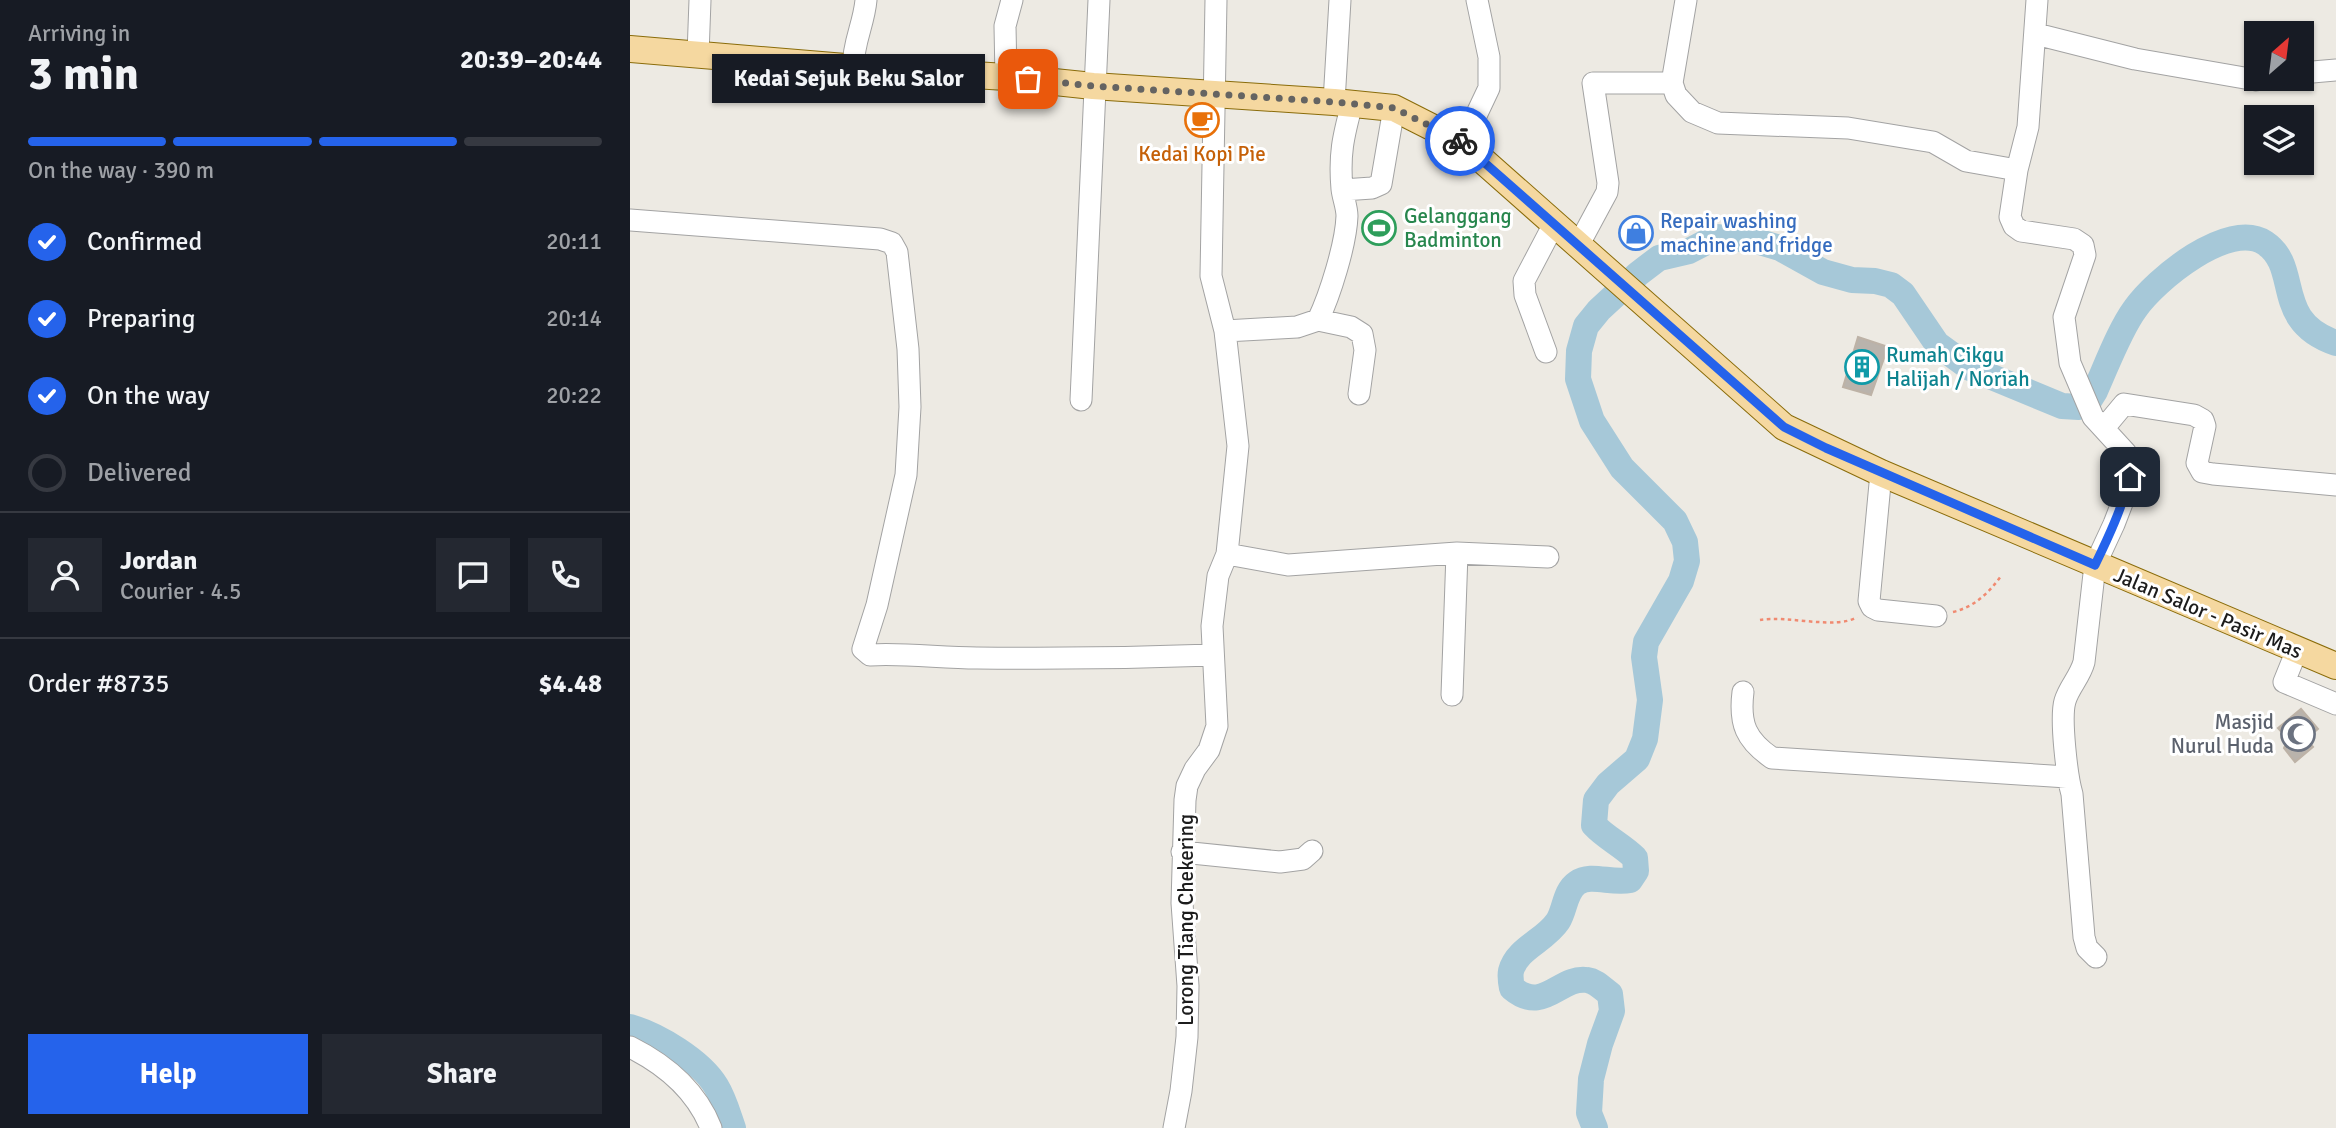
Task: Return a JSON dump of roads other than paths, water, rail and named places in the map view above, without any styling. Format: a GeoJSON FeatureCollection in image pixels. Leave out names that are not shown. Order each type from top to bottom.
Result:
{"type":"FeatureCollection","features":[{"type":"Feature","properties":{"kind":"main road","name":"Jalan Salor - Pasir Mas"},"geometry":{"type":"LineString","coordinates":[[630,49],[1394,108],[1463,143],[1784,427],[1881,473],[2336,666]]}},
{"type":"Feature","properties":{"kind":"street"},"geometry":{"type":"LineString","coordinates":[[698,55],[700,0]]}},
{"type":"Feature","properties":{"kind":"street"},"geometry":{"type":"LineString","coordinates":[[853,68],[853,51],[866,0]]}},
{"type":"Feature","properties":{"kind":"street"},"geometry":{"type":"LineString","coordinates":[[1006,77],[1004,26],[1012,0]]}},
{"type":"Feature","properties":{"kind":"street"},"geometry":{"type":"LineString","coordinates":[[1081,400],[1093,86],[1099,0]]}},
{"type":"Feature","properties":{"kind":"street","name":"Lorong Tiang Chekering"},"geometry":{"type":"LineString","coordinates":[[1174,1128],[1181,1091],[1188,986],[1182,903],[1182,852],[1187,786],[1209,750],[1217,726],[1212,626],[1217,576],[1227,554],[1238,446],[1225,331],[1211,276],[1216,0]]}},
{"type":"Feature","properties":{"kind":"street"},"geometry":{"type":"LineString","coordinates":[[1318,320],[1329,293],[1347,216],[1342,190],[1340,0]]}},
{"type":"Feature","properties":{"kind":"street"},"geometry":{"type":"LineString","coordinates":[[1463,143],[1489,88],[1489,57],[1477,0]]}},
{"type":"Feature","properties":{"kind":"street"},"geometry":{"type":"LineString","coordinates":[[1686,0],[1672,83],[1676,95],[1692,112],[1718,123],[1848,128],[1933,142],[1966,161],[2017,170]]}},
{"type":"Feature","properties":{"kind":"street"},"geometry":{"type":"LineString","coordinates":[[2037,0],[2028,127],[2017,170],[2010,216],[2014,226],[2021,231],[2074,239],[2083,245],[2085,255],[2064,317],[2070,363],[2099,422],[2126,453],[2130,477],[2114,524],[2095,565],[2084,662],[2064,705],[2067,777],[2072,794],[2084,937],[2087,948],[2096,957]]}},
{"type":"Feature","properties":{"kind":"street"},"geometry":{"type":"LineString","coordinates":[[2036,33],[2135,60],[2244,78]]}},
{"type":"Feature","properties":{"kind":"street"},"geometry":{"type":"LineString","coordinates":[[2314,72],[2336,69]]}},
{"type":"Feature","properties":{"kind":"street"},"geometry":{"type":"LineString","coordinates":[[1579,244],[1607,192],[1608,183],[1593,83],[1672,83]]}},
{"type":"Feature","properties":{"kind":"street"},"geometry":{"type":"LineString","coordinates":[[1342,190],[1372,188],[1381,184],[1394,108]]}},
{"type":"Feature","properties":{"kind":"street"},"geometry":{"type":"LineString","coordinates":[[630,220],[880,239],[892,243],[897,252],[908,349],[910,407],[906,475],[877,606],[863,649],[870,656],[894,654],[932,658],[1031,659],[1213,655]]}},
{"type":"Feature","properties":{"kind":"street"},"geometry":{"type":"LineString","coordinates":[[1546,352],[1525,295],[1524,281],[1555,222]]}},
{"type":"Feature","properties":{"kind":"street"},"geometry":{"type":"LineString","coordinates":[[1225,331],[1297,327],[1318,320],[1351,327],[1362,334],[1365,350],[1359,394]]}},
{"type":"Feature","properties":{"kind":"street"},"geometry":{"type":"LineString","coordinates":[[2099,422],[2124,404],[2194,415],[2203,419],[2205,426],[2197,463],[2202,472],[2336,485]]}},
{"type":"Feature","properties":{"kind":"street"},"geometry":{"type":"LineString","coordinates":[[1881,473],[1869,601],[1872,607],[1878,610],[1936,616]]}},
{"type":"Feature","properties":{"kind":"street"},"geometry":{"type":"LineString","coordinates":[[1452,695],[1457,553]]}},
{"type":"Feature","properties":{"kind":"street"},"geometry":{"type":"LineString","coordinates":[[1227,554],[1288,565],[1457,553],[1548,556]]}},
{"type":"Feature","properties":{"kind":"street"},"geometry":{"type":"LineString","coordinates":[[2297,650],[2284,682],[2336,704]]}},
{"type":"Feature","properties":{"kind":"street"},"geometry":{"type":"LineString","coordinates":[[1743,692],[1741,711],[1746,732],[1756,747],[1772,758],[2067,777]]}},
{"type":"Feature","properties":{"kind":"street"},"geometry":{"type":"LineString","coordinates":[[1182,852],[1280,862],[1303,859],[1312,851]]}},
{"type":"Feature","properties":{"kind":"street"},"geometry":{"type":"LineString","coordinates":[[630,1047],[677,1077],[704,1110],[711,1128]]}},
{"type":"Feature","properties":{"kind":"waterway"},"geometry":{"type":"LineString","coordinates":[[1595,1128],[1589,1113],[1591,1079],[1612,1011],[1610,994],[1593,982],[1577,980],[1551,993],[1533,998],[1512,988],[1511,971],[1519,956],[1558,921],[1573,886],[1589,879],[1630,880],[1636,871],[1635,858],[1594,825],[1596,800],[1608,784],[1637,759],[1645,739],[1650,700],[1644,657],[1646,642],[1681,581],[1687,561],[1685,542],[1675,521],[1622,468],[1592,421],[1578,379],[1579,351],[1586,326],[1599,310],[1659,258],[1689,251],[1716,237],[1753,240],[1780,248],[1823,272],[1852,280],[1891,285],[1903,294],[1937,344],[1970,368],[2062,406],[2079,407],[2090,399],[2095,391],[2129,318],[2159,283],[2175,269],[2213,246],[2232,239],[2250,238],[2265,243],[2276,254],[2283,266],[2295,308],[2303,322],[2316,333],[2336,343]]}},
{"type":"Feature","properties":{"kind":"waterway"},"geometry":{"type":"LineString","coordinates":[[630,1027],[666,1043],[700,1067],[719,1091],[733,1128]]}},
{"type":"Feature","properties":{"kind":"place","name":"Kedai Sejuk Beku Salor"},"geometry":{"type":"Point","coordinates":[1028,79]}},
{"type":"Feature","properties":{"kind":"place","name":"Kedai Kopi Pie"},"geometry":{"type":"Point","coordinates":[1202,120]}},
{"type":"Feature","properties":{"kind":"place","name":"Gelanggang Badminton"},"geometry":{"type":"Point","coordinates":[1379,228]}},
{"type":"Feature","properties":{"kind":"place","name":"Repair washing machine and fridge"},"geometry":{"type":"Point","coordinates":[1636,233]}},
{"type":"Feature","properties":{"kind":"place","name":"Rumah Cikgu Halijah / Noriah"},"geometry":{"type":"Point","coordinates":[1862,367]}},
{"type":"Feature","properties":{"kind":"place","name":"Masjid Nurul Huda"},"geometry":{"type":"Point","coordinates":[2298,734]}}]}
